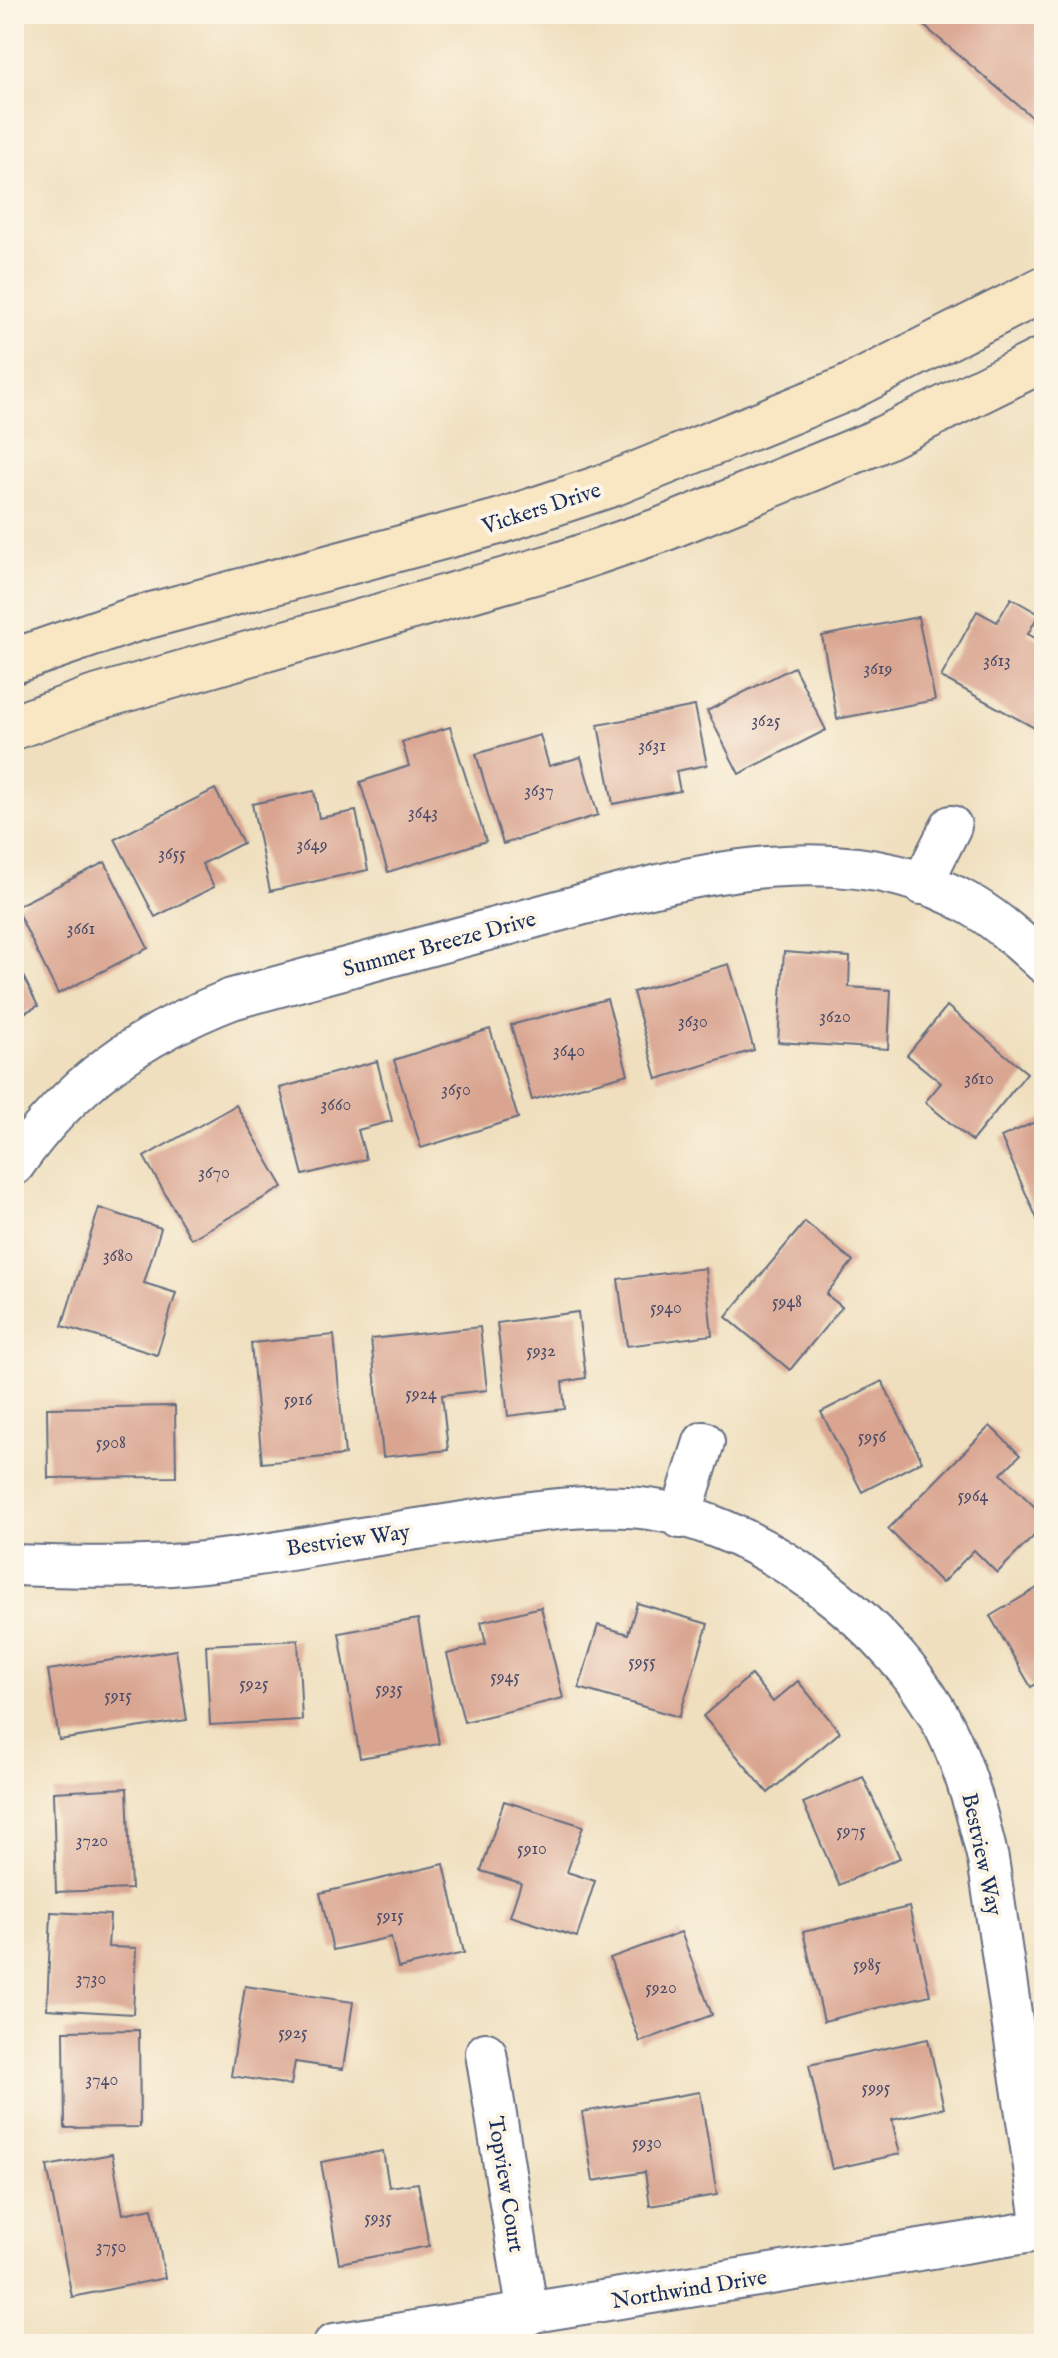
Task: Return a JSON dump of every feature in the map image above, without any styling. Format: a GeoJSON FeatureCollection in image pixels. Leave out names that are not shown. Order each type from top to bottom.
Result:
{"type":"FeatureCollection","features":[{"type":"Feature","properties":{"kind":"main road","name":"Vickers Drive"},"geometry":{"type":"LineString","coordinates":[[14,661],[133,620],[498,522],[612,484],[846,389],[1044,289]]}},
{"type":"Feature","properties":{"kind":"main road"},"geometry":{"type":"LineString","coordinates":[[14,727],[92,699],[558,565],[661,530],[874,443],[1044,359]]}},
{"type":"Feature","properties":{"kind":"street"},"geometry":{"type":"LineString","coordinates":[[922,884],[951,826]]}},
{"type":"Feature","properties":{"kind":"street","name":"Summer Breeze Drive"},"geometry":{"type":"LineString","coordinates":[[14,1165],[36,1133],[78,1090],[127,1050],[177,1020],[232,999],[689,876],[789,865],[881,874],[922,884],[972,906],[1044,963]]}},
{"type":"Feature","properties":{"kind":"street"},"geometry":{"type":"LineString","coordinates":[[680,1518],[704,1442]]}},
{"type":"Feature","properties":{"kind":"street","name":"Bestview Way"},"geometry":{"type":"LineString","coordinates":[[14,1565],[86,1568],[175,1565],[582,1508],[631,1507],[680,1518],[735,1536],[787,1563],[834,1595],[875,1634],[917,1682],[950,1736],[974,1800],[988,1859],[1044,2231]]}},
{"type":"Feature","properties":{"kind":"street","name":"Topview Court"},"geometry":{"type":"LineString","coordinates":[[486,2053],[528,2315]]}},
{"type":"Feature","properties":{"kind":"street","name":"Northwind Drive"},"geometry":{"type":"LineString","coordinates":[[334,2344],[1044,2231]]}},
{"type":"Feature","properties":{"kind":"building"},"geometry":{"type":"Polygon","coordinates":[[[910,14],[1044,14],[1044,127],[910,14]]]}},
{"type":"Feature","properties":{"kind":"building"},"geometry":{"type":"Polygon","coordinates":[[[1011,598],[1039,614],[1028,634],[1044,643],[1044,725],[1040,731],[941,677],[977,611],[997,622],[1011,598]]]}},
{"type":"Feature","properties":{"kind":"building"},"geometry":{"type":"Polygon","coordinates":[[[918,617],[935,700],[837,719],[822,636],[918,617]]]}},
{"type":"Feature","properties":{"kind":"building"},"geometry":{"type":"Polygon","coordinates":[[[794,667],[826,730],[739,774],[707,711],[794,667]]]}},
{"type":"Feature","properties":{"kind":"building"},"geometry":{"type":"Polygon","coordinates":[[[695,706],[707,765],[676,771],[680,791],[613,804],[598,725],[695,706]]]}},
{"type":"Feature","properties":{"kind":"building"},"geometry":{"type":"Polygon","coordinates":[[[450,727],[486,841],[388,872],[360,782],[409,766],[402,742],[450,727]]]}},
{"type":"Feature","properties":{"kind":"building"},"geometry":{"type":"Polygon","coordinates":[[[540,735],[549,766],[581,757],[598,815],[503,844],[476,754],[540,735]]]}},
{"type":"Feature","properties":{"kind":"building"},"geometry":{"type":"Polygon","coordinates":[[[215,789],[243,843],[202,864],[214,887],[155,917],[115,839],[215,789]]]}},
{"type":"Feature","properties":{"kind":"building"},"geometry":{"type":"Polygon","coordinates":[[[314,791],[319,818],[356,811],[368,870],[270,891],[252,804],[314,791]]]}},
{"type":"Feature","properties":{"kind":"building"},"geometry":{"type":"Polygon","coordinates":[[[105,862],[148,948],[58,994],[15,907],[105,862]]]}},
{"type":"Feature","properties":{"kind":"building"},"geometry":{"type":"Polygon","coordinates":[[[784,952],[850,957],[849,987],[891,990],[888,1049],[778,1042],[784,952]]]}},
{"type":"Feature","properties":{"kind":"building"},"geometry":{"type":"Polygon","coordinates":[[[14,958],[38,1006],[14,1018],[14,958]]]}},
{"type":"Feature","properties":{"kind":"building"},"geometry":{"type":"Polygon","coordinates":[[[729,964],[754,1050],[657,1079],[633,992],[729,964]]]}},
{"type":"Feature","properties":{"kind":"building"},"geometry":{"type":"Polygon","coordinates":[[[607,999],[628,1074],[532,1100],[511,1025],[607,999]]]}},
{"type":"Feature","properties":{"kind":"building"},"geometry":{"type":"Polygon","coordinates":[[[947,1006],[1027,1073],[972,1141],[925,1102],[941,1083],[907,1055],[947,1006]]]}},
{"type":"Feature","properties":{"kind":"building"},"geometry":{"type":"Polygon","coordinates":[[[490,1029],[518,1118],[421,1148],[394,1060],[490,1029]]]}},
{"type":"Feature","properties":{"kind":"building"},"geometry":{"type":"Polygon","coordinates":[[[377,1061],[392,1121],[358,1130],[366,1159],[303,1175],[280,1088],[377,1061]]]}},
{"type":"Feature","properties":{"kind":"building"},"geometry":{"type":"Polygon","coordinates":[[[236,1105],[283,1187],[191,1239],[144,1157],[236,1105]]]}},
{"type":"Feature","properties":{"kind":"building"},"geometry":{"type":"Polygon","coordinates":[[[1044,1118],[1044,1219],[1038,1221],[1001,1137],[1044,1118]]]}},
{"type":"Feature","properties":{"kind":"building"},"geometry":{"type":"Polygon","coordinates":[[[99,1208],[161,1228],[144,1283],[176,1293],[157,1355],[62,1326],[99,1208]]]}},
{"type":"Feature","properties":{"kind":"building"},"geometry":{"type":"Polygon","coordinates":[[[805,1222],[853,1261],[826,1294],[842,1307],[790,1370],[726,1317],[805,1222]]]}},
{"type":"Feature","properties":{"kind":"building"},"geometry":{"type":"Polygon","coordinates":[[[705,1268],[712,1335],[627,1346],[618,1279],[705,1268]]]}},
{"type":"Feature","properties":{"kind":"building"},"geometry":{"type":"Polygon","coordinates":[[[578,1312],[586,1378],[562,1382],[565,1409],[508,1416],[497,1323],[578,1312]]]}},
{"type":"Feature","properties":{"kind":"building"},"geometry":{"type":"Polygon","coordinates":[[[480,1327],[487,1390],[442,1395],[448,1450],[383,1457],[371,1339],[480,1327]]]}},
{"type":"Feature","properties":{"kind":"building"},"geometry":{"type":"Polygon","coordinates":[[[334,1335],[345,1455],[262,1463],[251,1343],[334,1335]]]}},
{"type":"Feature","properties":{"kind":"building"},"geometry":{"type":"Polygon","coordinates":[[[882,1381],[922,1461],[862,1492],[821,1412],[882,1381]]]}},
{"type":"Feature","properties":{"kind":"building"},"geometry":{"type":"Polygon","coordinates":[[[175,1406],[176,1477],[48,1478],[47,1408],[175,1406]]]}},
{"type":"Feature","properties":{"kind":"building"},"geometry":{"type":"Polygon","coordinates":[[[990,1426],[1020,1455],[1001,1474],[1044,1516],[1044,1526],[997,1573],[974,1550],[942,1583],[888,1529],[990,1426]]]}},
{"type":"Feature","properties":{"kind":"building"},"geometry":{"type":"Polygon","coordinates":[[[1044,1584],[1044,1679],[1031,1687],[990,1616],[1044,1584]]]}},
{"type":"Feature","properties":{"kind":"building"},"geometry":{"type":"Polygon","coordinates":[[[637,1603],[708,1624],[679,1717],[579,1688],[598,1625],[628,1634],[637,1603]]]}},
{"type":"Feature","properties":{"kind":"building"},"geometry":{"type":"Polygon","coordinates":[[[541,1607],[563,1698],[464,1722],[447,1654],[486,1644],[481,1622],[541,1607]]]}},
{"type":"Feature","properties":{"kind":"building"},"geometry":{"type":"Polygon","coordinates":[[[418,1619],[439,1744],[360,1758],[339,1633],[418,1619]]]}},
{"type":"Feature","properties":{"kind":"building"},"geometry":{"type":"Polygon","coordinates":[[[298,1640],[302,1720],[210,1725],[206,1645],[298,1640]]]}},
{"type":"Feature","properties":{"kind":"building"},"geometry":{"type":"Polygon","coordinates":[[[176,1650],[187,1720],[59,1740],[48,1670],[176,1650]]]}},
{"type":"Feature","properties":{"kind":"building"},"geometry":{"type":"Polygon","coordinates":[[[751,1675],[773,1702],[798,1681],[840,1732],[768,1793],[703,1716],[751,1675]]]}},
{"type":"Feature","properties":{"kind":"building"},"geometry":{"type":"Polygon","coordinates":[[[863,1777],[900,1858],[839,1885],[803,1803],[863,1777]]]}},
{"type":"Feature","properties":{"kind":"building"},"geometry":{"type":"Polygon","coordinates":[[[127,1788],[131,1889],[56,1892],[53,1792],[127,1788]]]}},
{"type":"Feature","properties":{"kind":"building"},"geometry":{"type":"Polygon","coordinates":[[[504,1801],[583,1826],[567,1872],[595,1881],[577,1937],[510,1916],[521,1883],[481,1871],[504,1801]]]}},
{"type":"Feature","properties":{"kind":"building"},"geometry":{"type":"Polygon","coordinates":[[[444,1864],[464,1953],[398,1968],[391,1937],[333,1950],[320,1893],[444,1864]]]}},
{"type":"Feature","properties":{"kind":"building"},"geometry":{"type":"Polygon","coordinates":[[[909,1907],[930,1995],[824,2021],[803,1932],[909,1907]]]}},
{"type":"Feature","properties":{"kind":"building"},"geometry":{"type":"Polygon","coordinates":[[[51,1912],[110,1915],[108,1947],[136,1948],[133,2014],[47,2009],[51,1912]]]}},
{"type":"Feature","properties":{"kind":"building"},"geometry":{"type":"Polygon","coordinates":[[[681,1932],[712,2015],[640,2042],[610,1958],[681,1932]]]}},
{"type":"Feature","properties":{"kind":"building"},"geometry":{"type":"Polygon","coordinates":[[[245,1986],[353,2002],[343,2069],[295,2062],[291,2085],[231,2076],[245,1986]]]}},
{"type":"Feature","properties":{"kind":"building"},"geometry":{"type":"Polygon","coordinates":[[[139,2030],[140,2127],[65,2128],[64,2031],[139,2030]]]}},
{"type":"Feature","properties":{"kind":"building"},"geometry":{"type":"Polygon","coordinates":[[[928,2039],[944,2108],[892,2120],[900,2154],[832,2169],[809,2065],[928,2039]]]}},
{"type":"Feature","properties":{"kind":"building"},"geometry":{"type":"Polygon","coordinates":[[[700,2092],[717,2195],[650,2206],[645,2172],[593,2181],[582,2112],[700,2092]]]}},
{"type":"Feature","properties":{"kind":"building"},"geometry":{"type":"Polygon","coordinates":[[[383,2151],[389,2187],[418,2183],[429,2246],[339,2263],[321,2162],[383,2151]]]}},
{"type":"Feature","properties":{"kind":"building"},"geometry":{"type":"Polygon","coordinates":[[[112,2154],[123,2214],[152,2208],[165,2278],[72,2297],[47,2166],[112,2154]]]}}]}
